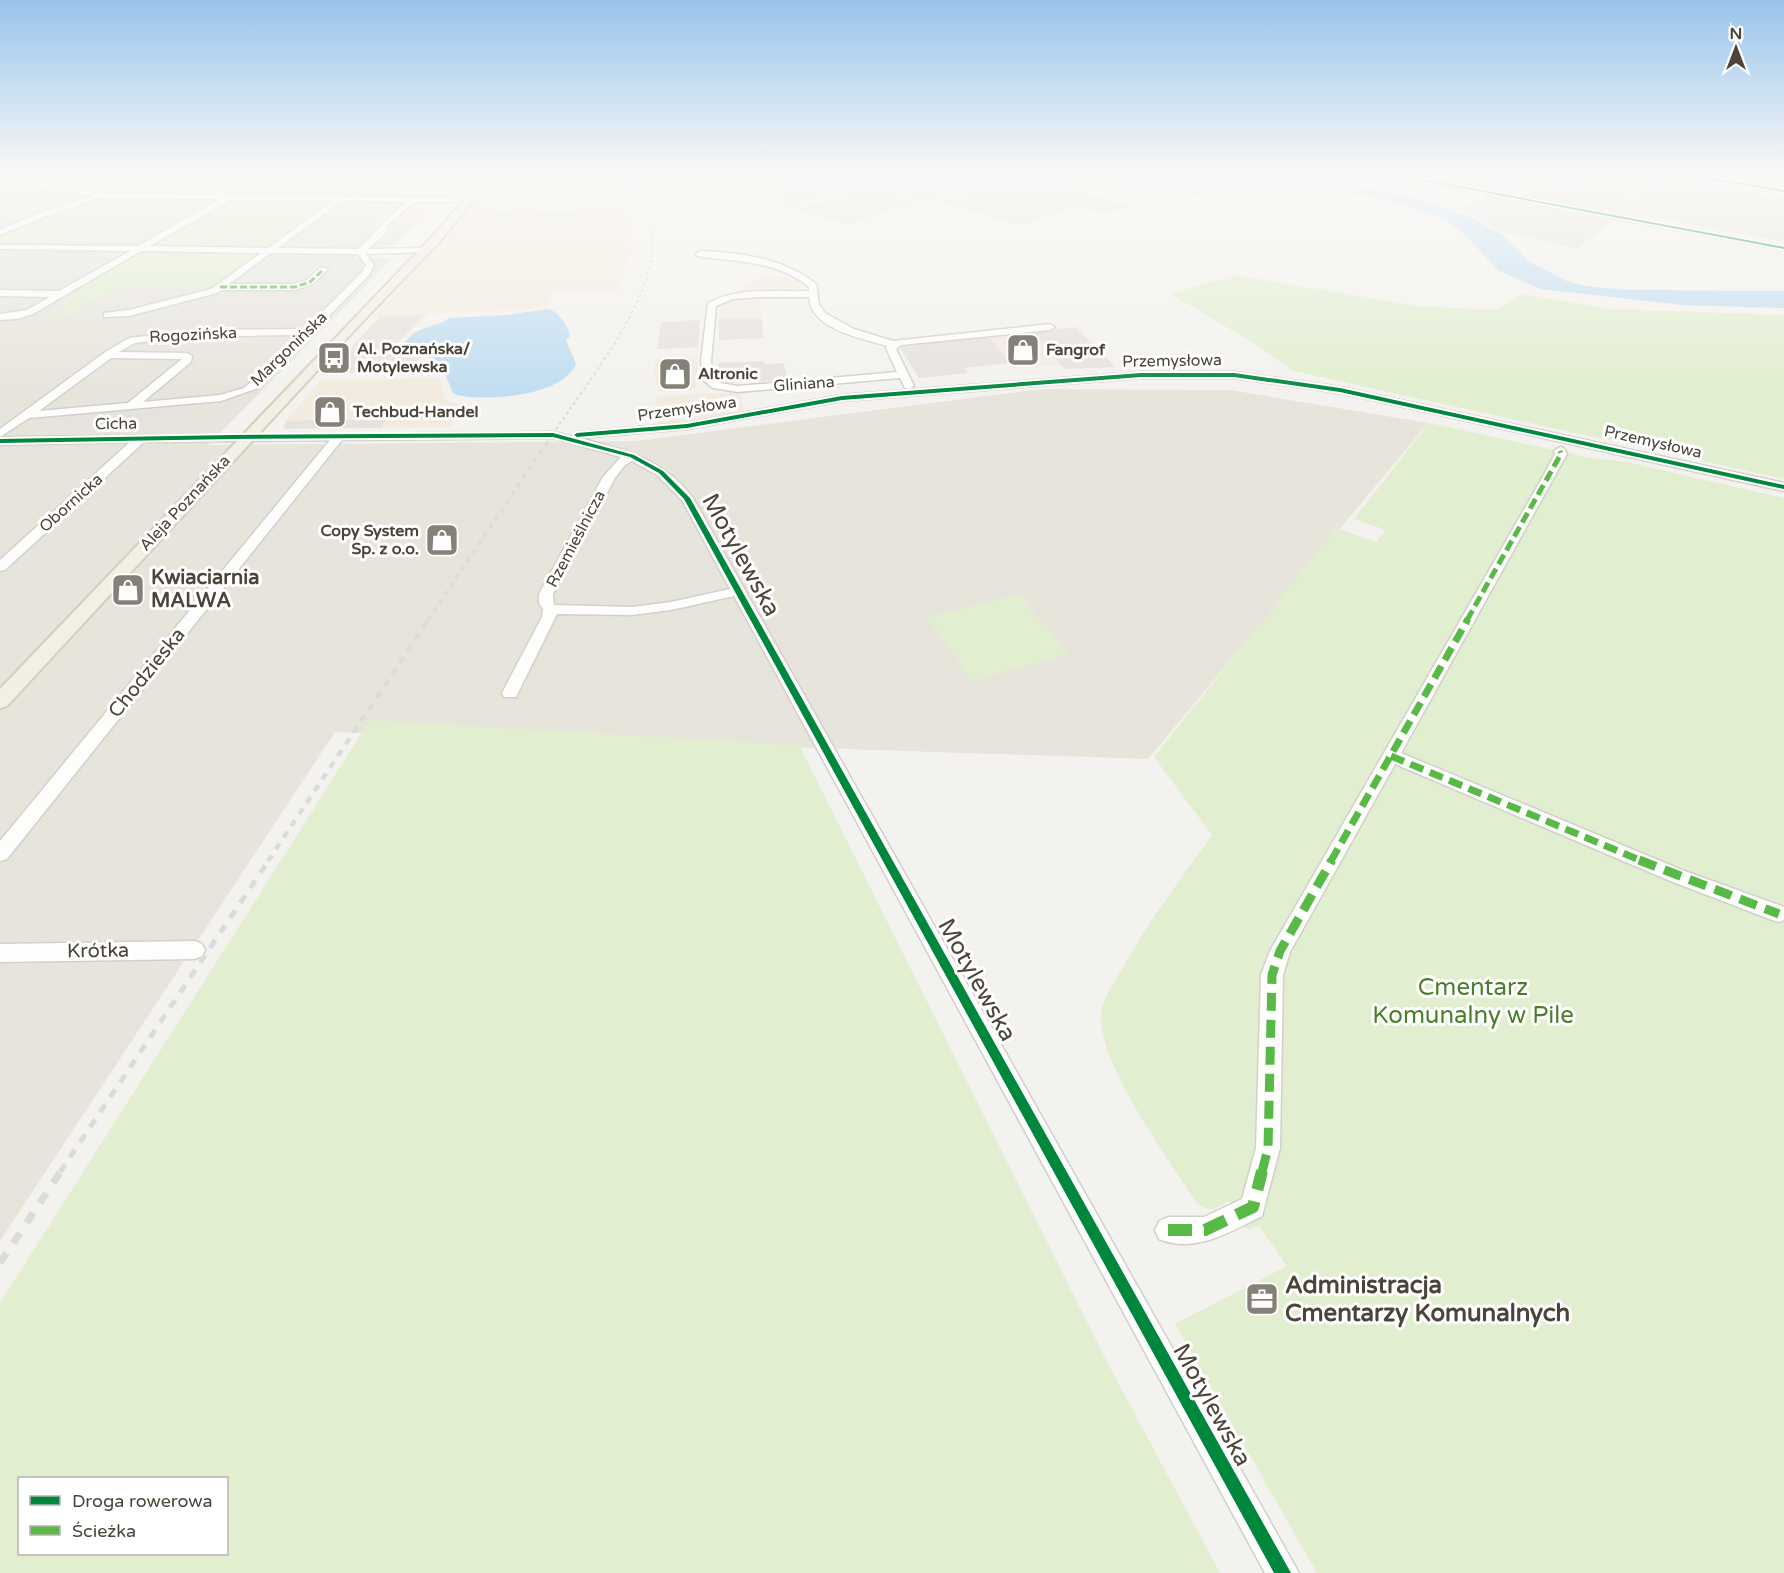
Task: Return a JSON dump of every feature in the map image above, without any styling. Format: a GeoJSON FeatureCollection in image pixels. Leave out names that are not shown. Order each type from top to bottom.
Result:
{"type":"FeatureCollection","features":[{"type":"Feature","properties":{"kind":"main road","name":"Aleja Poznańska"},"geometry":{"type":"LineString","coordinates":[[0,701],[348,317],[394,271],[408,250]]}},
{"type":"Feature","properties":{"kind":"main road","name":"Aleja Poznańska"},"geometry":{"type":"LineString","coordinates":[[394,271],[426,250]]}},
{"type":"Feature","properties":{"kind":"main road","name":"Aleja Poznańska"},"geometry":{"type":"LineString","coordinates":[[0,680],[240,437]]}},
{"type":"Feature","properties":{"kind":"street"},"geometry":{"type":"LineString","coordinates":[[0,316],[22,315],[139,249]]}},
{"type":"Feature","properties":{"kind":"street"},"geometry":{"type":"LineString","coordinates":[[193,249],[426,250]]}},
{"type":"Feature","properties":{"kind":"street"},"geometry":{"type":"LineString","coordinates":[[108,315],[129,314],[209,293],[271,250]]}},
{"type":"Feature","properties":{"kind":"street","name":"Margonińska"},"geometry":{"type":"LineString","coordinates":[[28,415],[221,398],[252,388],[368,271],[370,265],[362,255],[362,250]]}},
{"type":"Feature","properties":{"kind":"street"},"geometry":{"type":"LineString","coordinates":[[386,250],[395,256],[394,271]]}},
{"type":"Feature","properties":{"kind":"street"},"geometry":{"type":"LineString","coordinates":[[700,254],[726,255],[790,271],[810,283],[815,307],[830,321],[892,344],[905,340],[1050,327]]}},
{"type":"Feature","properties":{"kind":"street"},"geometry":{"type":"LineString","coordinates":[[220,287],[295,287],[307,284],[324,269]]}},
{"type":"Feature","properties":{"kind":"street"},"geometry":{"type":"LineString","coordinates":[[0,293],[62,294]]}},
{"type":"Feature","properties":{"kind":"street","name":"Gliniana"},"geometry":{"type":"LineString","coordinates":[[813,294],[733,296],[711,305],[706,361],[708,380],[717,386],[738,389],[903,375]]}},
{"type":"Feature","properties":{"kind":"street","name":"Rogozińska"},"geometry":{"type":"LineString","coordinates":[[0,434],[125,343],[141,338],[202,332],[308,332]]}},
{"type":"Feature","properties":{"kind":"street"},"geometry":{"type":"LineString","coordinates":[[892,344],[891,348],[912,393]]}},
{"type":"Feature","properties":{"kind":"street"},"geometry":{"type":"LineString","coordinates":[[108,355],[187,356],[187,360],[132,405]]}},
{"type":"Feature","properties":{"kind":"street","name":"Przemysłowa"},"geometry":{"type":"LineString","coordinates":[[553,435],[610,434],[687,426],[827,400],[1154,375],[1217,375],[1263,378],[1340,390],[1784,487]]}},
{"type":"Feature","properties":{"kind":"street"},"geometry":{"type":"LineString","coordinates":[[599,446],[599,439],[610,434]]}},
{"type":"Feature","properties":{"kind":"street","name":"Motylewska"},"geometry":{"type":"LineString","coordinates":[[610,434],[618,445],[632,456],[662,472],[684,494],[1283,1573]]}},
{"type":"Feature","properties":{"kind":"street","name":"Motylewska"},"geometry":{"type":"LineString","coordinates":[[240,437],[553,435],[632,456]]}},
{"type":"Feature","properties":{"kind":"street","name":"Chodzieska"},"geometry":{"type":"LineString","coordinates":[[0,854],[339,436]]}},
{"type":"Feature","properties":{"kind":"street","name":"Cicha"},"geometry":{"type":"LineString","coordinates":[[0,441],[240,437]]}},
{"type":"Feature","properties":{"kind":"street","name":"Obornicka"},"geometry":{"type":"LineString","coordinates":[[0,567],[142,438]]}},
{"type":"Feature","properties":{"kind":"street"},"geometry":{"type":"LineString","coordinates":[[1167,1230],[1205,1230],[1253,1207],[1268,1148],[1272,975],[1280,951],[1547,480],[1561,454],[1560,451]]}},
{"type":"Feature","properties":{"kind":"street","name":"Rzemieślnicza"},"geometry":{"type":"LineString","coordinates":[[510,693],[549,617],[550,609],[546,603],[546,594],[581,526],[615,468],[632,456]]}},
{"type":"Feature","properties":{"kind":"street"},"geometry":{"type":"LineString","coordinates":[[550,609],[632,611],[671,606],[739,591]]}},
{"type":"Feature","properties":{"kind":"street"},"geometry":{"type":"LineString","coordinates":[[1390,756],[1675,875],[1779,914]]}},
{"type":"Feature","properties":{"kind":"street","name":"Krótka"},"geometry":{"type":"LineString","coordinates":[[0,953],[195,950]]}},
{"type":"Feature","properties":{"kind":"shaded area"},"geometry":{"type":"Polygon","coordinates":[[[0,249],[358,249],[352,255],[356,258],[393,258],[208,445],[636,441],[1042,389],[1230,390],[1428,423],[1148,759],[335,732],[0,1241],[0,249]]]}},
{"type":"Feature","properties":{"kind":"shaded area"},"geometry":{"type":"Polygon","coordinates":[[[434,249],[631,249],[618,292],[554,293],[545,308],[373,317],[434,249]]]}},
{"type":"Feature","properties":{"kind":"shaded area"},"geometry":{"type":"Polygon","coordinates":[[[773,274],[799,281],[800,288],[792,291],[745,293],[745,285],[773,274]]]}},
{"type":"Feature","properties":{"kind":"shaded area"},"geometry":{"type":"Polygon","coordinates":[[[760,299],[762,318],[719,319],[720,303],[728,300],[760,299]]]}},
{"type":"Feature","properties":{"kind":"shaded area"},"geometry":{"type":"Polygon","coordinates":[[[427,314],[388,352],[421,354],[417,361],[410,361],[402,372],[328,373],[380,316],[427,314]]]}},
{"type":"Feature","properties":{"kind":"shaded area"},"geometry":{"type":"Polygon","coordinates":[[[762,318],[763,338],[719,340],[719,319],[762,318]]]}},
{"type":"Feature","properties":{"kind":"shaded area"},"geometry":{"type":"Polygon","coordinates":[[[700,320],[698,347],[657,349],[661,322],[700,320]]]}},
{"type":"Feature","properties":{"kind":"shaded area"},"geometry":{"type":"Polygon","coordinates":[[[1076,327],[1115,367],[1065,369],[1032,332],[1076,327]]]}},
{"type":"Feature","properties":{"kind":"shaded area","name":"Fangrof"},"geometry":{"type":"Polygon","coordinates":[[[1032,332],[1062,365],[1013,368],[988,336],[1032,332]]]}},
{"type":"Feature","properties":{"kind":"shaded area"},"geometry":{"type":"Polygon","coordinates":[[[988,336],[1010,363],[964,368],[967,373],[919,378],[900,348],[906,344],[988,336]]]}},
{"type":"Feature","properties":{"kind":"shaded area"},"geometry":{"type":"Polygon","coordinates":[[[698,357],[696,389],[658,391],[654,373],[656,358],[698,357]]]}},
{"type":"Feature","properties":{"kind":"shaded area"},"geometry":{"type":"Polygon","coordinates":[[[764,361],[764,364],[784,363],[787,380],[728,383],[718,380],[718,363],[764,361]]]}},
{"type":"Feature","properties":{"kind":"shaded area"},"geometry":{"type":"Polygon","coordinates":[[[440,378],[445,400],[462,406],[449,427],[283,429],[285,421],[321,381],[440,378]]]}},
{"type":"Feature","properties":{"kind":"shaded area"},"geometry":{"type":"Polygon","coordinates":[[[740,392],[744,410],[732,414],[660,425],[654,416],[657,396],[740,392]]]}},
{"type":"Feature","properties":{"kind":"shaded area"},"geometry":{"type":"Polygon","coordinates":[[[190,408],[168,427],[31,429],[36,425],[29,425],[35,420],[190,408]]]}},
{"type":"Feature","properties":{"kind":"shaded area"},"geometry":{"type":"Polygon","coordinates":[[[387,419],[380,428],[333,428],[336,423],[329,424],[328,426],[333,427],[331,428],[284,429],[286,421],[387,419]]]}},
{"type":"Feature","properties":{"kind":"shaded area"},"geometry":{"type":"Polygon","coordinates":[[[478,519],[457,551],[425,551],[430,543],[448,543],[461,520],[478,519]]]}},
{"type":"Feature","properties":{"kind":"green space"},"geometry":{"type":"Polygon","coordinates":[[[140,252],[261,254],[220,280],[223,281],[222,283],[118,288],[59,320],[47,320],[75,302],[60,301],[64,297],[140,252]]]}},
{"type":"Feature","properties":{"kind":"green space"},"geometry":{"type":"Polygon","coordinates":[[[1235,275],[1418,306],[1495,310],[1522,294],[1612,309],[1784,315],[1784,479],[1294,371],[1253,343],[1171,294],[1235,275]]]}},
{"type":"Feature","properties":{"kind":"green space","name":"Cmentarz Komunalny w Pile"},"geometry":{"type":"Polygon","coordinates":[[[1429,423],[1586,457],[1626,462],[1784,498],[1784,1573],[1317,1573],[1175,1324],[1287,1266],[1259,1226],[1248,1230],[1229,1201],[1219,1207],[1206,1209],[1194,1199],[1136,1109],[1110,1057],[1103,1034],[1101,1013],[1110,989],[1151,922],[1212,835],[1154,757],[1336,528],[1376,542],[1386,530],[1354,519],[1429,423]]]}},
{"type":"Feature","properties":{"kind":"green space"},"geometry":{"type":"Polygon","coordinates":[[[1019,594],[1069,654],[973,681],[926,617],[1019,594]]]}},
{"type":"Feature","properties":{"kind":"green space"},"geometry":{"type":"Polygon","coordinates":[[[370,720],[799,745],[1107,1362],[1220,1573],[0,1573],[0,1303],[370,720]]]}},
{"type":"Feature","properties":{"kind":"water"},"geometry":{"type":"Polygon","coordinates":[[[1478,249],[1517,249],[1530,262],[1567,281],[1585,286],[1626,290],[1784,291],[1784,308],[1682,305],[1541,289],[1499,271],[1478,249]]]}},
{"type":"Feature","properties":{"kind":"water"},"geometry":{"type":"Polygon","coordinates":[[[549,309],[560,316],[567,328],[570,336],[566,340],[576,364],[568,375],[541,390],[504,397],[457,395],[453,393],[443,369],[434,366],[426,352],[402,347],[420,330],[449,318],[507,315],[549,309]]]}},
{"type":"Feature","properties":{"kind":"railway"},"geometry":{"type":"LineString","coordinates":[[553,434],[614,345],[628,320],[640,295],[652,249]]}},
{"type":"Feature","properties":{"kind":"railway"},"geometry":{"type":"LineString","coordinates":[[428,620],[554,432]]}},
{"type":"Feature","properties":{"kind":"railway"},"geometry":{"type":"LineString","coordinates":[[268,861],[429,619]]}},
{"type":"Feature","properties":{"kind":"railway"},"geometry":{"type":"LineString","coordinates":[[60,1172],[269,860]]}},
{"type":"Feature","properties":{"kind":"railway"},"geometry":{"type":"LineString","coordinates":[[0,1263],[61,1171]]}},
{"type":"Feature","properties":{"kind":"marked path"},"geometry":{"type":"LineString","coordinates":[[220,287],[295,287],[310,282],[324,269]]}},
{"type":"Feature","properties":{"kind":"marked path"},"geometry":{"type":"LineString","coordinates":[[1168,1230],[1205,1230],[1253,1207],[1268,1148],[1272,975],[1280,951],[1547,480],[1561,454],[1560,451]]}},
{"type":"Feature","properties":{"kind":"marked path"},"geometry":{"type":"LineString","coordinates":[[1391,756],[1675,875],[1779,914]]}},
{"type":"Feature","properties":{"kind":"cycle path"},"geometry":{"type":"LineString","coordinates":[[577,435],[687,426],[842,398],[1141,375],[1234,375],[1340,390],[1784,487]]}},
{"type":"Feature","properties":{"kind":"cycle path"},"geometry":{"type":"LineString","coordinates":[[0,441],[553,435],[632,456],[661,472],[687,498],[1283,1573]]}},
{"type":"Feature","properties":{"kind":"place","name":"Fangrof"},"geometry":{"type":"Point","coordinates":[1023,350]}},
{"type":"Feature","properties":{"kind":"place","name":"Al. Poznańska/ Motylewska"},"geometry":{"type":"Point","coordinates":[334,358]}},
{"type":"Feature","properties":{"kind":"place","name":"Altronic"},"geometry":{"type":"Point","coordinates":[675,374]}},
{"type":"Feature","properties":{"kind":"place","name":"Techbud-Handel"},"geometry":{"type":"Point","coordinates":[330,412]}},
{"type":"Feature","properties":{"kind":"place","name":"Copy System Sp. z o.o."},"geometry":{"type":"Point","coordinates":[442,540]}},
{"type":"Feature","properties":{"kind":"place","name":"Kwiaciarnia MALWA"},"geometry":{"type":"Point","coordinates":[128,590]}},
{"type":"Feature","properties":{"kind":"place","name":"Administracja Cmentarzy Komunalnych"},"geometry":{"type":"Point","coordinates":[1262,1299]}}]}
